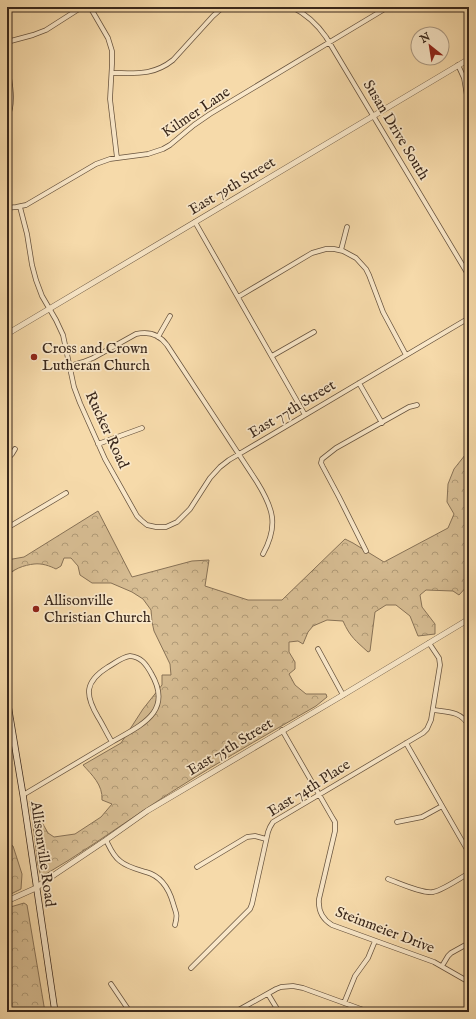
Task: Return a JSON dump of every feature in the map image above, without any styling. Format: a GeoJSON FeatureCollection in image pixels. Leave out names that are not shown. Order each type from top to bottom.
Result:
{"type":"FeatureCollection","features":[{"type":"Feature","properties":{"kind":"main road","name":"Allisonville Road"},"geometry":{"type":"LineString","coordinates":[[7,699],[23,795],[55,1012]]}},
{"type":"Feature","properties":{"kind":"street"},"geometry":{"type":"LineString","coordinates":[[7,42],[46,30],[82,7]]}},
{"type":"Feature","properties":{"kind":"street"},"geometry":{"type":"LineString","coordinates":[[90,7],[110,42],[112,55],[110,108],[117,158]]}},
{"type":"Feature","properties":{"kind":"street"},"geometry":{"type":"LineString","coordinates":[[112,73],[139,73],[159,69],[173,60],[223,7]]}},
{"type":"Feature","properties":{"kind":"street","name":"Susan Drive South"},"geometry":{"type":"LineString","coordinates":[[292,7],[302,12],[313,22],[329,42],[469,276]]}},
{"type":"Feature","properties":{"kind":"street","name":"Kilmer Lane"},"geometry":{"type":"LineString","coordinates":[[7,208],[20,207],[26,204],[92,165],[106,160],[148,154],[163,149],[210,114],[388,7]]}},
{"type":"Feature","properties":{"kind":"street","name":"East 79th Street"},"geometry":{"type":"LineString","coordinates":[[7,334],[469,59]]}},
{"type":"Feature","properties":{"kind":"street"},"geometry":{"type":"LineString","coordinates":[[7,63],[12,102],[7,118]]}},
{"type":"Feature","properties":{"kind":"street"},"geometry":{"type":"LineString","coordinates":[[458,65],[464,76],[469,102]]}},
{"type":"Feature","properties":{"kind":"street","name":"Rucker Road"},"geometry":{"type":"LineString","coordinates":[[20,207],[27,234],[34,276],[42,296],[62,335],[74,388],[80,404],[105,459],[135,513],[142,522]]}},
{"type":"Feature","properties":{"kind":"street"},"geometry":{"type":"LineString","coordinates":[[196,222],[305,415]]}},
{"type":"Feature","properties":{"kind":"street"},"geometry":{"type":"LineString","coordinates":[[341,250],[347,228]]}},
{"type":"Feature","properties":{"kind":"street"},"geometry":{"type":"LineString","coordinates":[[238,297],[312,253],[326,249],[341,250],[356,258],[366,269],[382,312],[406,355]]}},
{"type":"Feature","properties":{"kind":"street"},"geometry":{"type":"LineString","coordinates":[[158,337],[170,316]]}},
{"type":"Feature","properties":{"kind":"street","name":"East 77th Street"},"geometry":{"type":"LineString","coordinates":[[142,522],[156,527],[166,527],[176,522],[190,509],[210,478],[223,464],[469,318]]}},
{"type":"Feature","properties":{"kind":"street"},"geometry":{"type":"LineString","coordinates":[[272,356],[314,332]]}},
{"type":"Feature","properties":{"kind":"street"},"geometry":{"type":"LineString","coordinates":[[70,366],[93,358],[136,334],[153,334],[167,345],[266,497],[270,508],[272,532],[263,554]]}},
{"type":"Feature","properties":{"kind":"street"},"geometry":{"type":"LineString","coordinates":[[358,383],[382,423]]}},
{"type":"Feature","properties":{"kind":"street"},"geometry":{"type":"LineString","coordinates":[[366,551],[321,463],[322,459],[336,448],[411,406],[417,405]]}},
{"type":"Feature","properties":{"kind":"street"},"geometry":{"type":"LineString","coordinates":[[98,444],[142,428]]}},
{"type":"Feature","properties":{"kind":"street"},"geometry":{"type":"LineString","coordinates":[[7,459],[15,449]]}},
{"type":"Feature","properties":{"kind":"street"},"geometry":{"type":"LineString","coordinates":[[7,528],[66,493]]}},
{"type":"Feature","properties":{"kind":"street","name":"East 75th Street"},"geometry":{"type":"LineString","coordinates":[[7,901],[36,888],[147,811],[469,619]]}},
{"type":"Feature","properties":{"kind":"street","name":"East 74th Place"},"geometry":{"type":"LineString","coordinates":[[191,968],[250,910],[269,828],[274,822],[423,733],[427,729],[431,720],[440,665],[439,658],[429,643]]}},
{"type":"Feature","properties":{"kind":"street"},"geometry":{"type":"LineString","coordinates":[[318,650],[343,695]]}},
{"type":"Feature","properties":{"kind":"street"},"geometry":{"type":"LineString","coordinates":[[23,795],[112,742],[146,721],[154,713],[159,694],[156,682],[145,663],[136,657],[122,658],[100,672],[93,679],[90,688],[90,703],[112,742]]}},
{"type":"Feature","properties":{"kind":"street"},"geometry":{"type":"LineString","coordinates":[[433,710],[458,714],[465,719],[469,726]]}},
{"type":"Feature","properties":{"kind":"street","name":"Steinmeier Drive"},"geometry":{"type":"LineString","coordinates":[[282,730],[334,820],[335,827],[318,902],[319,910],[324,918],[330,924],[434,962],[469,982]]}},
{"type":"Feature","properties":{"kind":"street"},"geometry":{"type":"LineString","coordinates":[[406,743],[469,853]]}},
{"type":"Feature","properties":{"kind":"street"},"geometry":{"type":"LineString","coordinates":[[397,822],[420,818],[442,806]]}},
{"type":"Feature","properties":{"kind":"street"},"geometry":{"type":"LineString","coordinates":[[197,867],[247,837],[255,836],[266,839]]}},
{"type":"Feature","properties":{"kind":"street"},"geometry":{"type":"LineString","coordinates":[[106,840],[112,853],[118,860],[127,866],[157,877],[165,885],[177,913],[175,924]]}},
{"type":"Feature","properties":{"kind":"street"},"geometry":{"type":"LineString","coordinates":[[388,879],[423,892],[433,892],[440,890],[469,873]]}},
{"type":"Feature","properties":{"kind":"street"},"geometry":{"type":"LineString","coordinates":[[344,1003],[354,976],[368,958],[375,941]]}},
{"type":"Feature","properties":{"kind":"street"},"geometry":{"type":"LineString","coordinates":[[442,966],[451,953],[469,943]]}},
{"type":"Feature","properties":{"kind":"street"},"geometry":{"type":"LineString","coordinates":[[111,984],[127,1011]]}},
{"type":"Feature","properties":{"kind":"street"},"geometry":{"type":"LineString","coordinates":[[235,1012],[281,987],[292,986],[304,988],[369,1012]]}},
{"type":"Feature","properties":{"kind":"street"},"geometry":{"type":"LineString","coordinates":[[268,994],[279,1012]]}},
{"type":"Feature","properties":{"kind":"green space"},"geometry":{"type":"Polygon","coordinates":[[[469,450],[469,584],[459,595],[453,591],[426,590],[420,595],[422,607],[435,624],[435,634],[418,636],[410,616],[396,605],[386,605],[375,612],[370,651],[368,652],[351,635],[343,621],[327,620],[313,626],[308,632],[303,644],[298,641],[289,642],[289,652],[295,662],[295,669],[289,674],[295,685],[306,694],[326,694],[327,697],[316,706],[191,780],[41,877],[38,865],[30,801],[48,833],[54,837],[75,834],[101,817],[112,804],[102,800],[99,785],[83,765],[121,743],[143,709],[162,685],[162,675],[171,675],[170,664],[154,631],[151,610],[143,599],[132,592],[111,583],[92,583],[80,575],[78,566],[71,558],[64,558],[61,566],[56,569],[40,564],[23,566],[12,572],[7,578],[7,560],[24,557],[98,511],[132,577],[192,561],[209,560],[205,586],[248,600],[282,600],[345,539],[384,562],[448,528],[454,514],[447,502],[448,484],[454,469],[469,450]]]}},
{"type":"Feature","properties":{"kind":"green space"},"geometry":{"type":"Polygon","coordinates":[[[7,843],[13,846],[22,874],[21,889],[7,896],[7,843]]]}},
{"type":"Feature","properties":{"kind":"green space"},"geometry":{"type":"Polygon","coordinates":[[[24,903],[27,905],[45,1012],[7,1012],[7,908],[24,903]]]}},
{"type":"Feature","properties":{"kind":"place","name":"Cross and Crown Lutheran Church"},"geometry":{"type":"Point","coordinates":[34,357]}},
{"type":"Feature","properties":{"kind":"place","name":"Allisonville Christian Church"},"geometry":{"type":"Point","coordinates":[36,609]}}]}
